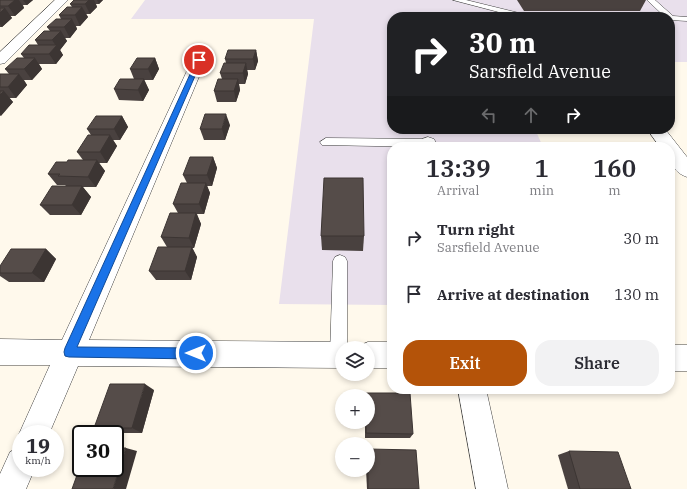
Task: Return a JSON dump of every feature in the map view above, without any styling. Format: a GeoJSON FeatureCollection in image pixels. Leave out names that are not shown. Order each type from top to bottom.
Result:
{"type":"FeatureCollection","features":[{"type":"Feature","properties":{"kind":"street"},"geometry":{"type":"LineString","coordinates":[[0,60],[62,0]]}},
{"type":"Feature","properties":{"kind":"street"},"geometry":{"type":"LineString","coordinates":[[38,425],[199,60]]}},
{"type":"Feature","properties":{"kind":"street"},"geometry":{"type":"LineString","coordinates":[[660,134],[666,142]]}},
{"type":"Feature","properties":{"kind":"street"},"geometry":{"type":"LineString","coordinates":[[675,154],[687,170]]}},
{"type":"Feature","properties":{"kind":"street"},"geometry":{"type":"LineString","coordinates":[[0,352],[335,355]]}},
{"type":"Feature","properties":{"kind":"street"},"geometry":{"type":"LineString","coordinates":[[375,355],[387,355]]}},
{"type":"Feature","properties":{"kind":"street"},"geometry":{"type":"LineString","coordinates":[[675,358],[687,358]]}},
{"type":"Feature","properties":{"kind":"street"},"geometry":{"type":"LineString","coordinates":[[473,394],[492,489]]}},
{"type":"Feature","properties":{"kind":"street"},"geometry":{"type":"LineString","coordinates":[[10,489],[15,477]]}},
{"type":"Feature","properties":{"kind":"lane"},"geometry":{"type":"LineString","coordinates":[[458,0],[507,12]]}},
{"type":"Feature","properties":{"kind":"lane"},"geometry":{"type":"LineString","coordinates":[[652,0],[665,12]]}},
{"type":"Feature","properties":{"kind":"lane"},"geometry":{"type":"LineString","coordinates":[[675,18],[687,19]]}},
{"type":"Feature","properties":{"kind":"lane"},"geometry":{"type":"LineString","coordinates":[[326,142],[387,144]]}},
{"type":"Feature","properties":{"kind":"lane"},"geometry":{"type":"LineString","coordinates":[[340,261],[340,341]]}},
{"type":"Feature","properties":{"kind":"shaded area"},"geometry":{"type":"Polygon","coordinates":[[[145,0],[687,0],[687,62],[675,62],[675,12],[387,12],[387,134],[537,134],[541,142],[387,142],[387,305],[279,304],[314,19],[131,19],[145,0]]]}},
{"type":"Feature","properties":{"kind":"building"},"geometry":{"type":"Polygon","coordinates":[[[0,0],[15,0],[8,6],[0,6],[0,0]]]}},
{"type":"Feature","properties":{"kind":"building"},"geometry":{"type":"Polygon","coordinates":[[[74,0],[89,0],[85,4],[70,4],[74,0]]]}},
{"type":"Feature","properties":{"kind":"building"},"geometry":{"type":"Polygon","coordinates":[[[67,7],[82,7],[75,15],[59,15],[67,7]]]}},
{"type":"Feature","properties":{"kind":"building"},"geometry":{"type":"Polygon","coordinates":[[[0,8],[5,8],[0,13],[0,8]]]}},
{"type":"Feature","properties":{"kind":"building"},"geometry":{"type":"Polygon","coordinates":[[[56,19],[72,19],[64,27],[47,27],[56,19]]]}},
{"type":"Feature","properties":{"kind":"building"},"geometry":{"type":"Polygon","coordinates":[[[44,31],[61,31],[52,40],[35,40],[44,31]]]}},
{"type":"Feature","properties":{"kind":"building"},"geometry":{"type":"Polygon","coordinates":[[[29,45],[57,45],[49,54],[21,54],[29,45]]]}},
{"type":"Feature","properties":{"kind":"building"},"geometry":{"type":"Polygon","coordinates":[[[228,50],[256,50],[253,59],[225,59],[228,50]]]}},
{"type":"Feature","properties":{"kind":"building"},"geometry":{"type":"Polygon","coordinates":[[[17,58],[35,58],[24,69],[5,69],[17,58]]]}},
{"type":"Feature","properties":{"kind":"building"},"geometry":{"type":"Polygon","coordinates":[[[137,58],[155,58],[148,69],[130,69],[137,58]]]}},
{"type":"Feature","properties":{"kind":"building"},"geometry":{"type":"Polygon","coordinates":[[[224,63],[246,63],[243,73],[220,73],[224,63]]]}},
{"type":"Feature","properties":{"kind":"building"},"geometry":{"type":"Polygon","coordinates":[[[0,74],[19,74],[8,87],[0,87],[0,74]]]}},
{"type":"Feature","properties":{"kind":"building"},"geometry":{"type":"Polygon","coordinates":[[[120,79],[144,79],[138,90],[114,89],[120,79]]]}},
{"type":"Feature","properties":{"kind":"building"},"geometry":{"type":"Polygon","coordinates":[[[218,79],[238,79],[234,91],[214,91],[218,79]]]}},
{"type":"Feature","properties":{"kind":"building"},"geometry":{"type":"Polygon","coordinates":[[[205,114],[226,114],[222,129],[200,129],[205,114]]]}},
{"type":"Feature","properties":{"kind":"building"},"geometry":{"type":"Polygon","coordinates":[[[96,116],[122,116],[114,129],[87,129],[96,116]]]}},
{"type":"Feature","properties":{"kind":"building"},"geometry":{"type":"Polygon","coordinates":[[[88,135],[110,135],[100,152],[77,152],[88,135]]]}},
{"type":"Feature","properties":{"kind":"building"},"geometry":{"type":"Polygon","coordinates":[[[190,157],[213,157],[207,175],[183,175],[190,157]]]}},
{"type":"Feature","properties":{"kind":"building"},"geometry":{"type":"Polygon","coordinates":[[[68,160],[97,160],[88,177],[58,176],[60,174],[48,174],[56,162],[67,162],[68,160]]]}},
{"type":"Feature","properties":{"kind":"building"},"geometry":{"type":"Polygon","coordinates":[[[324,178],[363,178],[364,236],[321,236],[324,178]]]}},
{"type":"Feature","properties":{"kind":"building"},"geometry":{"type":"Polygon","coordinates":[[[181,183],[206,183],[199,204],[173,204],[181,183]]]}},
{"type":"Feature","properties":{"kind":"building"},"geometry":{"type":"Polygon","coordinates":[[[52,186],[82,186],[72,205],[40,205],[52,186]]]}},
{"type":"Feature","properties":{"kind":"building"},"geometry":{"type":"Polygon","coordinates":[[[170,213],[196,213],[189,238],[161,237],[170,213]]]}},
{"type":"Feature","properties":{"kind":"building"},"geometry":{"type":"Polygon","coordinates":[[[158,247],[192,247],[185,271],[149,271],[158,247]]]}},
{"type":"Feature","properties":{"kind":"building"},"geometry":{"type":"Polygon","coordinates":[[[11,249],[46,249],[32,273],[0,273],[0,266],[11,249]]]}},
{"type":"Feature","properties":{"kind":"building"},"geometry":{"type":"Polygon","coordinates":[[[110,384],[145,384],[132,428],[124,428],[124,425],[95,425],[110,384]]]}},
{"type":"Feature","properties":{"kind":"building"},"geometry":{"type":"Polygon","coordinates":[[[375,393],[410,394],[413,434],[366,433],[366,429],[375,429],[375,393]]]}},
{"type":"Feature","properties":{"kind":"building"},"geometry":{"type":"Polygon","coordinates":[[[375,449],[416,450],[419,489],[368,489],[368,477],[375,477],[375,449]]]}},
{"type":"Feature","properties":{"kind":"building"},"geometry":{"type":"Polygon","coordinates":[[[569,451],[618,452],[631,489],[580,489],[569,451]]]}},
{"type":"Feature","properties":{"kind":"building"},"geometry":{"type":"Polygon","coordinates":[[[76,477],[117,477],[113,489],[72,489],[76,477]]]}},
{"type":"Feature","properties":{"kind":"route"},"geometry":{"type":"LineString","coordinates":[[196,353],[69,352],[199,60]]}}]}
